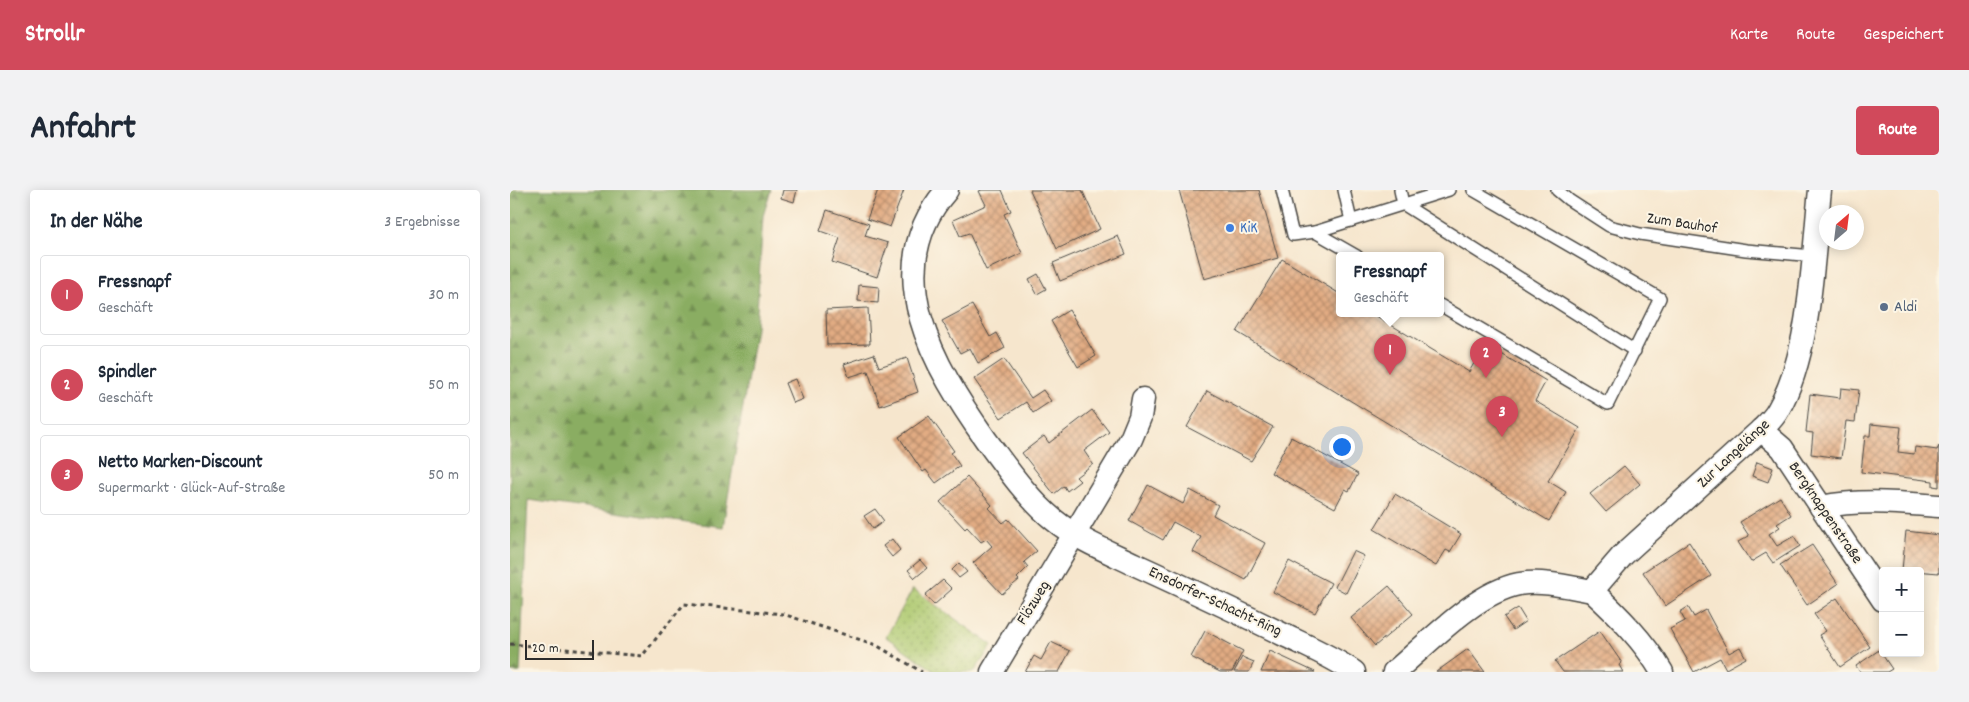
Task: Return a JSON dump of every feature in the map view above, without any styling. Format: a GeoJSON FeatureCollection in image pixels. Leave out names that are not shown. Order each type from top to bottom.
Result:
{"type":"FeatureCollection","features":[{"type":"Feature","properties":{"kind":"street","name":"Ensdorfer-Schacht-Ring"},"geometry":{"type":"LineString","coordinates":[[947,190],[928,217],[920,242],[914,267],[915,296],[922,327],[937,362],[960,404],[999,458],[1054,520],[1076,534],[1315,650],[1354,672]]}},
{"type":"Feature","properties":{"kind":"street","name":"Zur Langelänge"},"geometry":{"type":"LineString","coordinates":[[1592,592],[1623,555],[1761,430],[1778,411],[1791,382],[1803,339],[1820,190]]}},
{"type":"Feature","properties":{"kind":"street"},"geometry":{"type":"LineString","coordinates":[[1076,534],[1131,438],[1140,417],[1143,399]]}},
{"type":"Feature","properties":{"kind":"street","name":"Bergknappenstraße"},"geometry":{"type":"LineString","coordinates":[[1761,430],[1782,448],[1879,594]]}},
{"type":"Feature","properties":{"kind":"street"},"geometry":{"type":"LineString","coordinates":[[1821,507],[1846,502],[1939,506]]}},
{"type":"Feature","properties":{"kind":"street","name":"Flözweg"},"geometry":{"type":"LineString","coordinates":[[992,672],[1076,534]]}},
{"type":"Feature","properties":{"kind":"street"},"geometry":{"type":"LineString","coordinates":[[1394,672],[1462,614],[1504,588],[1521,584],[1550,584],[1592,592],[1617,614],[1654,659],[1662,672]]}},
{"type":"Feature","properties":{"kind":"lane"},"geometry":{"type":"LineString","coordinates":[[1282,190],[1293,236],[1316,232],[1449,190]]}},
{"type":"Feature","properties":{"kind":"lane"},"geometry":{"type":"LineString","coordinates":[[1344,190],[1351,221]]}},
{"type":"Feature","properties":{"kind":"lane"},"geometry":{"type":"LineString","coordinates":[[1400,190],[1403,204],[1635,351]]}},
{"type":"Feature","properties":{"kind":"lane"},"geometry":{"type":"LineString","coordinates":[[1444,307],[1608,404],[1660,298],[1472,190]]}},
{"type":"Feature","properties":{"kind":"lane","name":"Zum Bauhof"},"geometry":{"type":"LineString","coordinates":[[1557,190],[1608,226],[1640,234],[1746,250],[1813,256]]}},
{"type":"Feature","properties":{"kind":"lane"},"geometry":{"type":"LineString","coordinates":[[1316,232],[1351,252]]}},
{"type":"Feature","properties":{"kind":"path"},"geometry":{"type":"LineString","coordinates":[[510,644],[642,656],[684,604],[783,614],[876,645],[922,672]]}},
{"type":"Feature","properties":{"kind":"green space"},"geometry":{"type":"Polygon","coordinates":[[[510,190],[771,190],[763,216],[756,328],[723,527],[528,500],[520,672],[510,672],[510,190]]]}},
{"type":"Feature","properties":{"kind":"green space"},"geometry":{"type":"Polygon","coordinates":[[[913,589],[992,645],[974,672],[936,672],[886,637],[913,589]]]}},
{"type":"Feature","properties":{"kind":"building"},"geometry":{"type":"Polygon","coordinates":[[[783,190],[797,190],[794,202],[781,198],[783,190]]]}},
{"type":"Feature","properties":{"kind":"building"},"geometry":{"type":"Polygon","coordinates":[[[878,190],[904,190],[890,227],[867,219],[878,190]]]}},
{"type":"Feature","properties":{"kind":"building"},"geometry":{"type":"Polygon","coordinates":[[[1002,190],[1011,211],[1004,214],[1022,253],[986,270],[969,233],[960,236],[953,220],[986,205],[979,191],[1002,190]]]}},
{"type":"Feature","properties":{"kind":"building"},"geometry":{"type":"Polygon","coordinates":[[[1030,190],[1082,190],[1100,229],[1057,249],[1030,190]]]}},
{"type":"Feature","properties":{"kind":"building","name":"KiK"},"geometry":{"type":"Polygon","coordinates":[[[1179,190],[1259,190],[1278,258],[1204,279],[1179,190]]]}},
{"type":"Feature","properties":{"kind":"building"},"geometry":{"type":"Polygon","coordinates":[[[827,210],[869,224],[865,236],[888,243],[877,277],[832,262],[840,238],[820,231],[827,210]]]}},
{"type":"Feature","properties":{"kind":"building"},"geometry":{"type":"Polygon","coordinates":[[[1118,236],[1126,254],[1060,281],[1053,263],[1118,236]]]}},
{"type":"Feature","properties":{"kind":"building"},"geometry":{"type":"Polygon","coordinates":[[[1282,259],[1336,292],[1336,317],[1378,317],[1469,372],[1485,344],[1546,381],[1535,401],[1580,428],[1548,481],[1566,492],[1549,521],[1237,332],[1282,259]]]}},
{"type":"Feature","properties":{"kind":"building"},"geometry":{"type":"Polygon","coordinates":[[[1038,274],[1046,289],[1037,294],[1029,279],[1038,274]]]}},
{"type":"Feature","properties":{"kind":"building"},"geometry":{"type":"Polygon","coordinates":[[[859,285],[879,287],[878,303],[858,301],[859,285]]]}},
{"type":"Feature","properties":{"kind":"building"},"geometry":{"type":"Polygon","coordinates":[[[972,305],[990,337],[997,333],[1005,348],[978,363],[970,348],[960,353],[942,321],[972,305]]]}},
{"type":"Feature","properties":{"kind":"building"},"geometry":{"type":"Polygon","coordinates":[[[868,308],[870,344],[827,345],[826,310],[868,308]]]}},
{"type":"Feature","properties":{"kind":"building"},"geometry":{"type":"Polygon","coordinates":[[[1069,310],[1096,356],[1078,367],[1051,321],[1069,310]]]}},
{"type":"Feature","properties":{"kind":"building"},"geometry":{"type":"Polygon","coordinates":[[[874,354],[879,367],[907,358],[918,392],[880,406],[868,371],[849,377],[844,364],[874,354]]]}},
{"type":"Feature","properties":{"kind":"building"},"geometry":{"type":"Polygon","coordinates":[[[1004,359],[1031,398],[1043,390],[1051,401],[1033,413],[1026,402],[1001,418],[974,379],[1004,359]]]}},
{"type":"Feature","properties":{"kind":"building"},"geometry":{"type":"Polygon","coordinates":[[[795,379],[803,399],[793,403],[785,383],[795,379]]]}},
{"type":"Feature","properties":{"kind":"building"},"geometry":{"type":"Polygon","coordinates":[[[1841,388],[1859,390],[1855,422],[1846,421],[1841,458],[1811,454],[1813,433],[1806,432],[1810,394],[1840,398],[1841,388]]]}},
{"type":"Feature","properties":{"kind":"building"},"geometry":{"type":"Polygon","coordinates":[[[1207,391],[1273,427],[1251,461],[1187,427],[1207,391]]]}},
{"type":"Feature","properties":{"kind":"building"},"geometry":{"type":"Polygon","coordinates":[[[1092,410],[1109,432],[1084,451],[1093,464],[1076,477],[1080,481],[1067,491],[1064,486],[1054,494],[1022,453],[1044,436],[1049,443],[1092,410]]]}},
{"type":"Feature","properties":{"kind":"building"},"geometry":{"type":"Polygon","coordinates":[[[929,416],[954,451],[951,453],[960,466],[936,483],[926,470],[923,472],[899,437],[929,416]]]}},
{"type":"Feature","properties":{"kind":"building"},"geometry":{"type":"Polygon","coordinates":[[[1871,424],[1901,427],[1898,452],[1914,454],[1915,447],[1937,450],[1939,446],[1939,487],[1933,486],[1933,481],[1861,472],[1865,436],[1870,436],[1871,424]]]}},
{"type":"Feature","properties":{"kind":"building"},"geometry":{"type":"Polygon","coordinates":[[[1291,437],[1358,474],[1349,491],[1345,489],[1335,508],[1271,473],[1291,437]]]}},
{"type":"Feature","properties":{"kind":"building"},"geometry":{"type":"Polygon","coordinates":[[[1757,462],[1773,468],[1768,482],[1752,476],[1757,462]]]}},
{"type":"Feature","properties":{"kind":"building"},"geometry":{"type":"Polygon","coordinates":[[[1624,466],[1640,484],[1606,512],[1590,494],[1624,466]]]}},
{"type":"Feature","properties":{"kind":"building"},"geometry":{"type":"Polygon","coordinates":[[[967,477],[992,505],[989,508],[1003,523],[1008,519],[1037,551],[1024,562],[1028,567],[1017,578],[1019,580],[1002,594],[973,563],[992,546],[986,539],[981,542],[967,527],[965,529],[940,502],[967,477]]]}},
{"type":"Feature","properties":{"kind":"building"},"geometry":{"type":"Polygon","coordinates":[[[1148,485],[1183,504],[1190,490],[1218,505],[1213,515],[1265,543],[1246,580],[1193,552],[1201,537],[1173,522],[1163,540],[1129,521],[1148,485]]]}},
{"type":"Feature","properties":{"kind":"building"},"geometry":{"type":"Polygon","coordinates":[[[1395,494],[1461,534],[1450,552],[1446,550],[1436,566],[1374,529],[1395,494]]]}},
{"type":"Feature","properties":{"kind":"building"},"geometry":{"type":"Polygon","coordinates":[[[1780,497],[1791,515],[1777,524],[1780,527],[1769,534],[1777,546],[1794,536],[1800,546],[1773,563],[1766,553],[1751,562],[1738,542],[1749,536],[1740,522],[1780,497]]]}},
{"type":"Feature","properties":{"kind":"building"},"geometry":{"type":"Polygon","coordinates":[[[875,509],[884,521],[873,529],[864,516],[875,509]]]}},
{"type":"Feature","properties":{"kind":"building"},"geometry":{"type":"Polygon","coordinates":[[[1906,531],[1939,535],[1939,573],[1924,572],[1924,567],[1902,567],[1906,531]]]}},
{"type":"Feature","properties":{"kind":"building"},"geometry":{"type":"Polygon","coordinates":[[[892,539],[900,550],[892,557],[883,546],[892,539]]]}},
{"type":"Feature","properties":{"kind":"building"},"geometry":{"type":"Polygon","coordinates":[[[1689,542],[1711,576],[1665,606],[1643,572],[1689,542]]]}},
{"type":"Feature","properties":{"kind":"building"},"geometry":{"type":"Polygon","coordinates":[[[1812,545],[1838,584],[1807,605],[1780,565],[1812,545]]]}},
{"type":"Feature","properties":{"kind":"building"},"geometry":{"type":"Polygon","coordinates":[[[1353,551],[1364,556],[1346,593],[1335,587],[1353,551]]]}},
{"type":"Feature","properties":{"kind":"building"},"geometry":{"type":"Polygon","coordinates":[[[920,560],[927,568],[915,578],[908,570],[920,560]]]}},
{"type":"Feature","properties":{"kind":"building"},"geometry":{"type":"Polygon","coordinates":[[[1289,561],[1331,583],[1315,613],[1273,592],[1289,561]]]}},
{"type":"Feature","properties":{"kind":"building"},"geometry":{"type":"Polygon","coordinates":[[[959,563],[967,572],[959,578],[952,570],[959,563]]]}},
{"type":"Feature","properties":{"kind":"building"},"geometry":{"type":"Polygon","coordinates":[[[943,580],[952,589],[934,605],[925,595],[943,580]]]}},
{"type":"Feature","properties":{"kind":"building"},"geometry":{"type":"Polygon","coordinates":[[[1389,586],[1413,614],[1375,646],[1351,618],[1389,586]]]}},
{"type":"Feature","properties":{"kind":"building"},"geometry":{"type":"Polygon","coordinates":[[[1837,598],[1870,647],[1840,667],[1819,635],[1826,631],[1814,614],[1837,598]]]}},
{"type":"Feature","properties":{"kind":"building"},"geometry":{"type":"Polygon","coordinates":[[[1688,607],[1694,617],[1706,610],[1729,653],[1740,647],[1746,658],[1726,669],[1720,658],[1694,672],[1670,629],[1685,621],[1680,612],[1688,607]]]}},
{"type":"Feature","properties":{"kind":"building"},"geometry":{"type":"Polygon","coordinates":[[[1518,608],[1526,621],[1513,630],[1504,617],[1518,608]]]}},
{"type":"Feature","properties":{"kind":"building"},"geometry":{"type":"Polygon","coordinates":[[[1205,631],[1243,651],[1232,672],[1220,672],[1191,657],[1205,631]]]}},
{"type":"Feature","properties":{"kind":"building"},"geometry":{"type":"Polygon","coordinates":[[[1600,631],[1622,663],[1619,665],[1623,672],[1563,672],[1555,661],[1600,631]]]}},
{"type":"Feature","properties":{"kind":"building"},"geometry":{"type":"Polygon","coordinates":[[[1051,642],[1070,651],[1059,672],[1025,672],[1034,656],[1041,660],[1051,642]]]}},
{"type":"Feature","properties":{"kind":"building"},"geometry":{"type":"Polygon","coordinates":[[[1468,649],[1485,672],[1436,672],[1468,649]]]}},
{"type":"Feature","properties":{"kind":"building"},"geometry":{"type":"Polygon","coordinates":[[[1879,650],[1879,657],[1884,657],[1892,669],[1887,672],[1860,672],[1856,666],[1879,650]]]}},
{"type":"Feature","properties":{"kind":"building"},"geometry":{"type":"Polygon","coordinates":[[[1270,651],[1315,672],[1261,672],[1270,651]]]}},
{"type":"Feature","properties":{"kind":"building"},"geometry":{"type":"Polygon","coordinates":[[[1242,657],[1254,662],[1249,672],[1234,672],[1242,657]]]}},
{"type":"Feature","properties":{"kind":"place","name":"KiK"},"geometry":{"type":"Point","coordinates":[1230,228]}},
{"type":"Feature","properties":{"kind":"place","name":"Aldi"},"geometry":{"type":"Point","coordinates":[1884,307]}},
{"type":"Feature","properties":{"kind":"place","name":"Fressnapf"},"geometry":{"type":"Point","coordinates":[1390,375]}},
{"type":"Feature","properties":{"kind":"place","name":"Spindler"},"geometry":{"type":"Point","coordinates":[1486,378]}},
{"type":"Feature","properties":{"kind":"place","name":"Netto Marken-Discount"},"geometry":{"type":"Point","coordinates":[1502,437]}}]}
